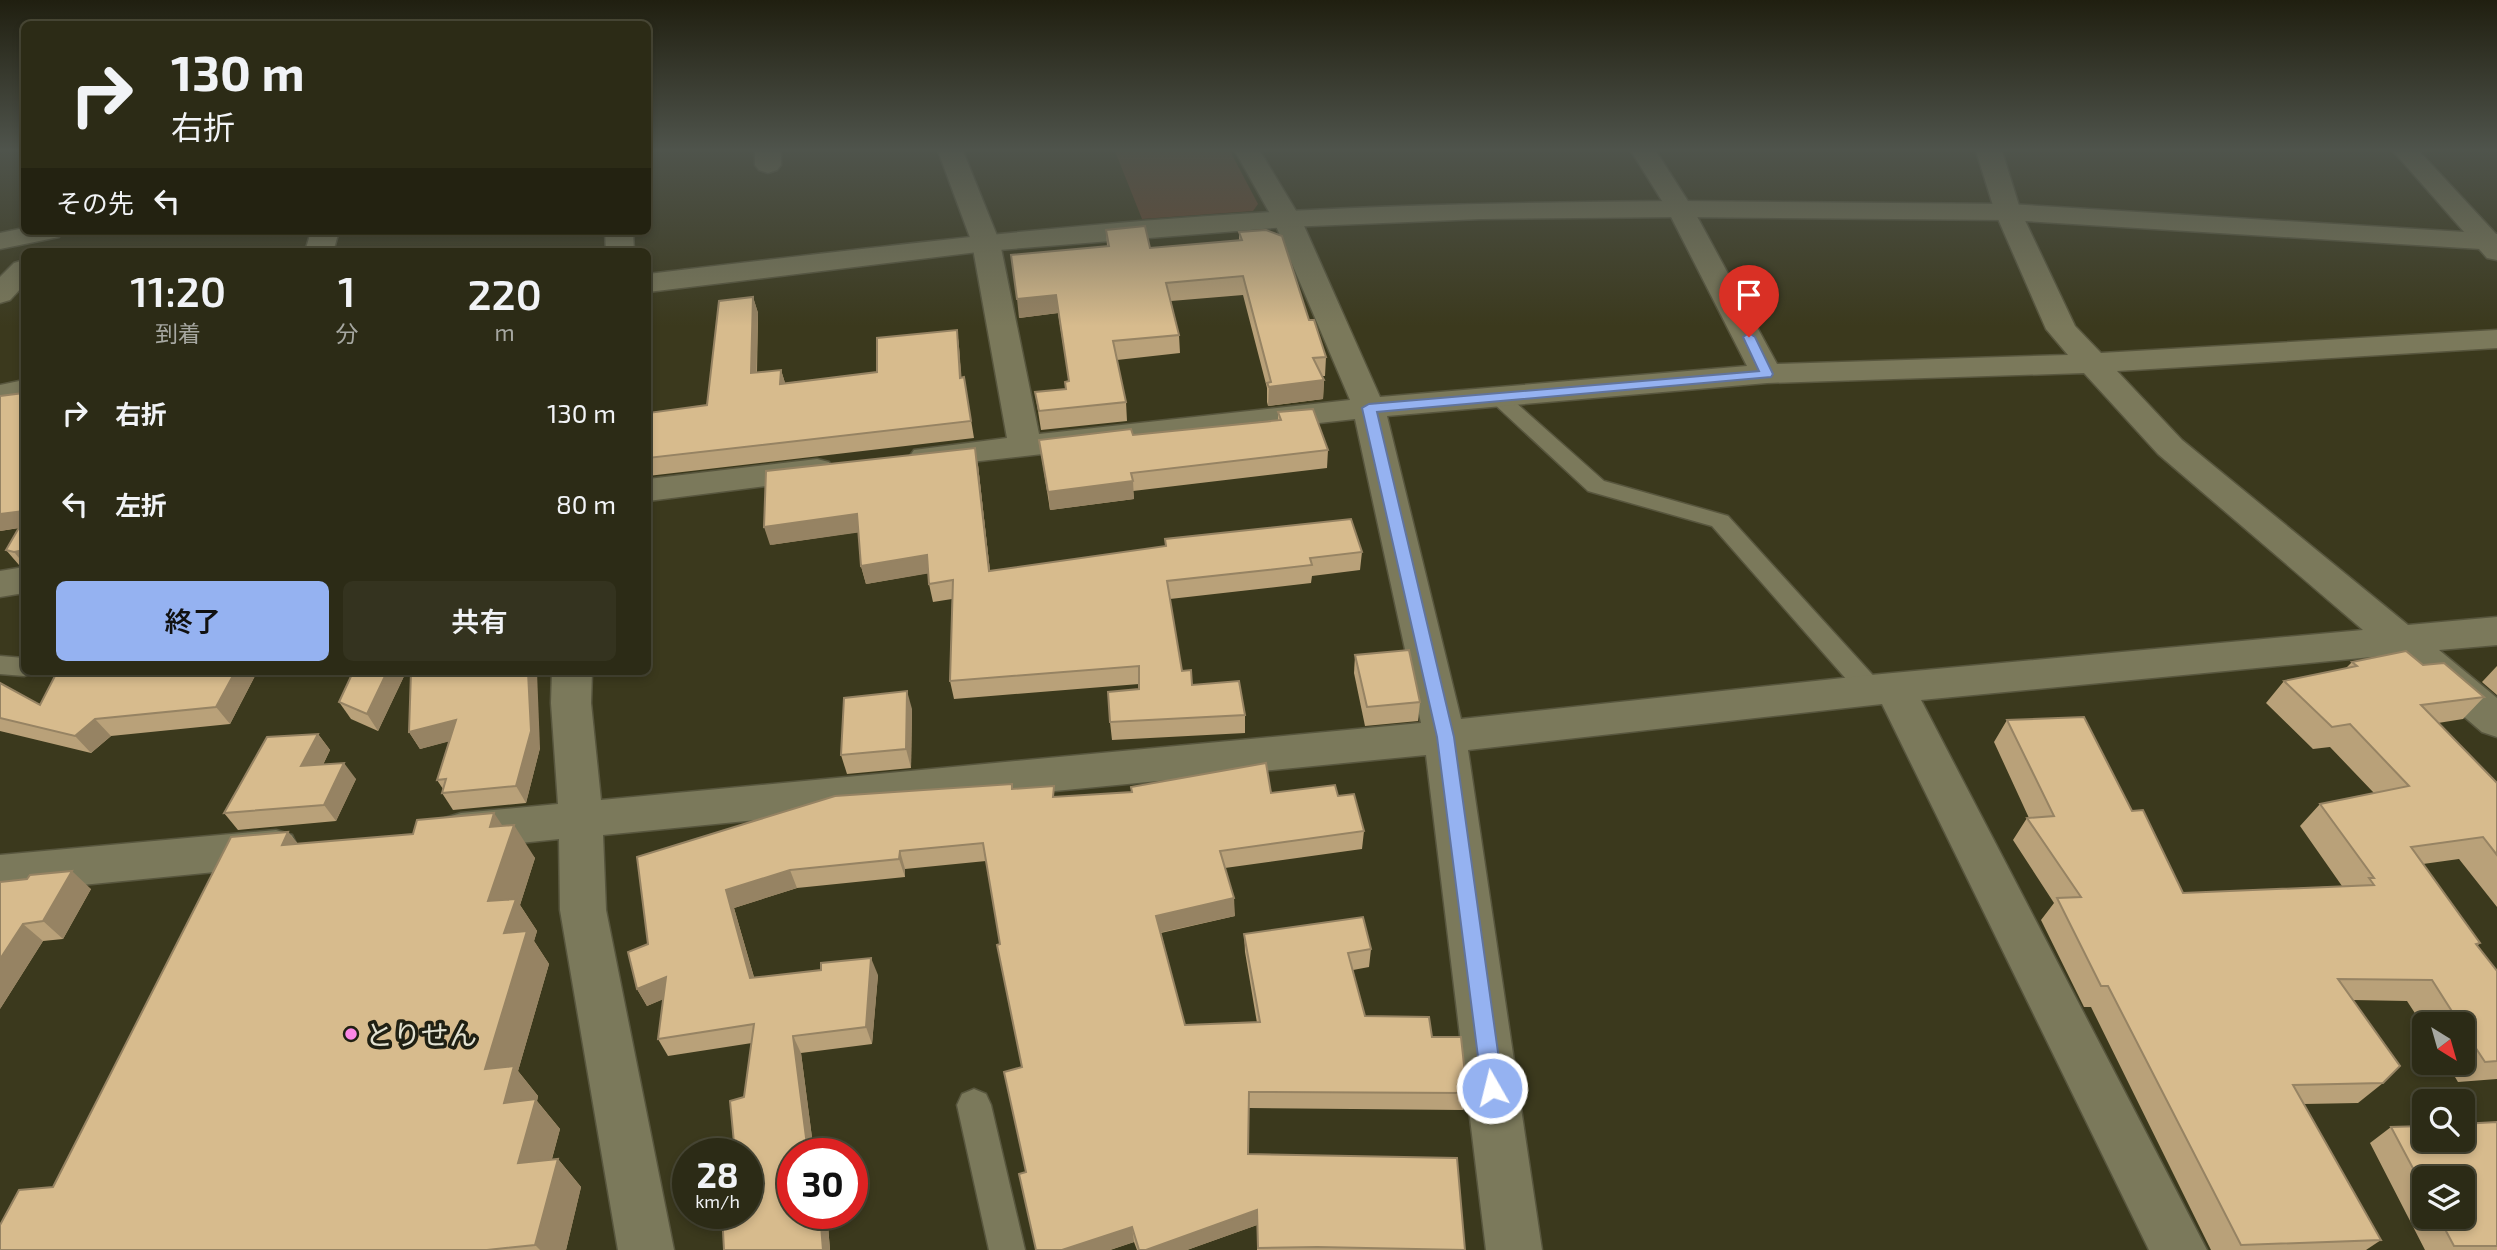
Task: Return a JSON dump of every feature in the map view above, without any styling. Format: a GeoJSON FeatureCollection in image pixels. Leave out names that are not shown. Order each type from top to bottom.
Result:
{"type":"FeatureCollection","features":[{"type":"Feature","properties":{"kind":"street"},"geometry":{"type":"LineString","coordinates":[[973,209],[986,243],[1025,445]]}},
{"type":"Feature","properties":{"kind":"street"},"geometry":{"type":"LineString","coordinates":[[1281,209],[1369,408],[1445,737],[1514,1250]]}},
{"type":"Feature","properties":{"kind":"street"},"geometry":{"type":"LineString","coordinates":[[651,283],[986,243],[1287,219],[1495,211],[1649,209]]}},
{"type":"Feature","properties":{"kind":"street"},"geometry":{"type":"LineString","coordinates":[[1680,209],[1767,374]]}},
{"type":"Feature","properties":{"kind":"street"},"geometry":{"type":"LineString","coordinates":[[1716,209],[2008,212],[2493,245]]}},
{"type":"Feature","properties":{"kind":"street"},"geometry":{"type":"LineString","coordinates":[[2459,209],[2493,245]]}},
{"type":"Feature","properties":{"kind":"street"},"geometry":{"type":"LineString","coordinates":[[2008,212],[2062,329],[2170,447],[2497,721]]}},
{"type":"Feature","properties":{"kind":"street"},"geometry":{"type":"LineString","coordinates":[[0,241],[29,235]]}},
{"type":"Feature","properties":{"kind":"street"},"geometry":{"type":"LineString","coordinates":[[46,248],[60,235]]}},
{"type":"Feature","properties":{"kind":"street"},"geometry":{"type":"LineString","coordinates":[[0,294],[21,272]]}},
{"type":"Feature","properties":{"kind":"street"},"geometry":{"type":"LineString","coordinates":[[890,461],[1369,408],[1767,374],[2095,363],[2497,339]]}},
{"type":"Feature","properties":{"kind":"street"},"geometry":{"type":"LineString","coordinates":[[0,395],[21,391]]}},
{"type":"Feature","properties":{"kind":"street"},"geometry":{"type":"LineString","coordinates":[[651,490],[850,466]]}},
{"type":"Feature","properties":{"kind":"street"},"geometry":{"type":"LineString","coordinates":[[0,584],[21,580]]}},
{"type":"Feature","properties":{"kind":"street"},"geometry":{"type":"LineString","coordinates":[[428,834],[1445,737],[1883,689],[2497,631]]}},
{"type":"Feature","properties":{"kind":"street"},"geometry":{"type":"LineString","coordinates":[[572,675],[571,703],[583,910],[646,1250]]}},
{"type":"Feature","properties":{"kind":"street"},"geometry":{"type":"LineString","coordinates":[[1883,689],[2179,1250]]}},
{"type":"Feature","properties":{"kind":"street"},"geometry":{"type":"LineString","coordinates":[[0,874],[318,844]]}},
{"type":"Feature","properties":{"kind":"lane"},"geometry":{"type":"LineString","coordinates":[[1498,397],[1596,486],[1720,521],[1883,689]]}},
{"type":"Feature","properties":{"kind":"lane"},"geometry":{"type":"LineString","coordinates":[[0,665],[21,667]]}},
{"type":"Feature","properties":{"kind":"lane"},"geometry":{"type":"LineString","coordinates":[[974,1105],[1007,1250]]}},
{"type":"Feature","properties":{"kind":"shaded area"},"geometry":{"type":"Polygon","coordinates":[[[1138,209],[1254,209],[1253,211],[1142,219],[1138,209]]]}},
{"type":"Feature","properties":{"kind":"building"},"geometry":{"type":"Polygon","coordinates":[[[1145,226],[1150,248],[1242,240],[1239,232],[1266,230],[1282,236],[1309,320],[1314,320],[1326,357],[1313,358],[1324,380],[1269,387],[1267,383],[1271,382],[1243,276],[1166,283],[1179,335],[1113,341],[1126,402],[1039,411],[1035,392],[1066,389],[1065,382],[1069,381],[1056,295],[1017,299],[1011,255],[1109,246],[1106,230],[1145,226]]]}},
{"type":"Feature","properties":{"kind":"building"},"geometry":{"type":"Polygon","coordinates":[[[753,297],[751,373],[781,370],[780,384],[877,372],[877,338],[957,330],[960,378],[964,377],[971,421],[651,458],[651,413],[707,405],[719,301],[753,297]]]}},
{"type":"Feature","properties":{"kind":"building"},"geometry":{"type":"Polygon","coordinates":[[[21,393],[21,511],[0,514],[0,396],[21,393]]]}},
{"type":"Feature","properties":{"kind":"building"},"geometry":{"type":"Polygon","coordinates":[[[1313,409],[1328,450],[1131,473],[1133,481],[1048,492],[1039,440],[1131,429],[1133,435],[1281,420],[1278,412],[1313,409]]]}},
{"type":"Feature","properties":{"kind":"building"},"geometry":{"type":"Polygon","coordinates":[[[975,448],[989,571],[1166,546],[1165,539],[1351,519],[1362,552],[1310,558],[1312,565],[1167,581],[1182,671],[1191,670],[1192,685],[1239,681],[1245,715],[1110,722],[1108,692],[1139,689],[1139,666],[950,681],[953,580],[929,584],[927,555],[861,566],[857,514],[764,527],[766,471],[975,448]]]}},
{"type":"Feature","properties":{"kind":"building"},"geometry":{"type":"Polygon","coordinates":[[[21,524],[21,551],[6,550],[21,524]]]}},
{"type":"Feature","properties":{"kind":"building"},"geometry":{"type":"Polygon","coordinates":[[[1409,650],[1420,702],[1367,707],[1355,655],[1409,650]]]}},
{"type":"Feature","properties":{"kind":"building"},"geometry":{"type":"Polygon","coordinates":[[[2406,651],[2423,665],[2444,663],[2484,697],[2421,705],[2497,783],[2497,855],[2483,837],[2411,847],[2497,971],[2497,1061],[2485,1062],[2475,1047],[2475,1012],[2452,1012],[2432,980],[2338,979],[2400,1066],[2383,1083],[2293,1085],[2381,1240],[2241,1245],[2108,986],[2101,986],[2057,898],[2081,897],[2027,818],[2054,816],[2007,720],[2084,717],[2132,811],[2143,810],[2183,893],[2374,885],[2369,878],[2374,878],[2320,804],[2409,786],[2350,724],[2332,727],[2284,681],[2357,666],[2352,662],[2406,651]]]}},
{"type":"Feature","properties":{"kind":"building"},"geometry":{"type":"Polygon","coordinates":[[[55,675],[233,675],[216,707],[95,719],[75,736],[0,718],[0,683],[40,705],[55,675]]]}},
{"type":"Feature","properties":{"kind":"building"},"geometry":{"type":"Polygon","coordinates":[[[352,675],[386,675],[367,714],[339,702],[352,675]]]}},
{"type":"Feature","properties":{"kind":"building"},"geometry":{"type":"Polygon","coordinates":[[[411,675],[528,675],[531,731],[516,786],[442,793],[446,779],[437,780],[456,720],[409,732],[411,675]]]}},
{"type":"Feature","properties":{"kind":"building"},"geometry":{"type":"Polygon","coordinates":[[[907,691],[906,749],[841,755],[844,698],[907,691]]]}},
{"type":"Feature","properties":{"kind":"building"},"geometry":{"type":"Polygon","coordinates":[[[318,734],[301,766],[344,763],[324,805],[224,813],[267,737],[318,734]]]}},
{"type":"Feature","properties":{"kind":"building"},"geometry":{"type":"Polygon","coordinates":[[[1266,763],[1271,793],[1335,785],[1338,796],[1354,794],[1364,831],[1220,851],[1234,898],[1156,916],[1185,1025],[1260,1022],[1244,934],[1363,917],[1371,949],[1348,953],[1365,1016],[1429,1017],[1432,1037],[1461,1037],[1467,1093],[1249,1092],[1248,1154],[1457,1158],[1465,1250],[1258,1248],[1257,1210],[1146,1250],[1139,1250],[1132,1227],[1062,1250],[1036,1250],[1019,1174],[1026,1172],[1004,1072],[1022,1067],[997,945],[1000,944],[983,843],[900,851],[899,859],[790,870],[726,890],[750,978],[821,970],[821,963],[871,958],[866,1027],[793,1036],[806,1138],[777,1138],[777,1229],[821,1229],[823,1250],[724,1250],[723,1229],[763,1229],[763,1138],[734,1138],[730,1101],[744,1097],[754,1024],[658,1039],[666,977],[637,989],[628,952],[648,944],[637,857],[835,796],[1012,784],[1012,789],[1054,786],[1053,797],[1132,792],[1131,787],[1266,763]]]}},
{"type":"Feature","properties":{"kind":"building"},"geometry":{"type":"Polygon","coordinates":[[[494,813],[490,827],[514,825],[488,901],[516,899],[504,933],[527,931],[485,1069],[514,1066],[504,1103],[536,1099],[518,1163],[558,1159],[535,1245],[487,1250],[0,1250],[0,1225],[19,1190],[53,1187],[231,837],[288,832],[282,845],[413,834],[417,820],[494,813]]]}},
{"type":"Feature","properties":{"kind":"building"},"geometry":{"type":"Polygon","coordinates":[[[72,871],[43,921],[23,924],[0,959],[0,882],[27,879],[30,875],[72,871]]]}},
{"type":"Feature","properties":{"kind":"building"},"geometry":{"type":"Polygon","coordinates":[[[2497,1122],[2497,1246],[2454,1246],[2445,1229],[2475,1229],[2475,1166],[2412,1166],[2391,1127],[2412,1126],[2412,1152],[2475,1152],[2475,1123],[2497,1122]]]}},
{"type":"Feature","properties":{"kind":"place","name":"とりせん"},"geometry":{"type":"Point","coordinates":[351,1034]}},
{"type":"Feature","properties":{"kind":"route"},"geometry":{"type":"LineString","coordinates":[[1492,1088],[1445,737],[1369,408],[1767,374],[1749,337]]}}]}
